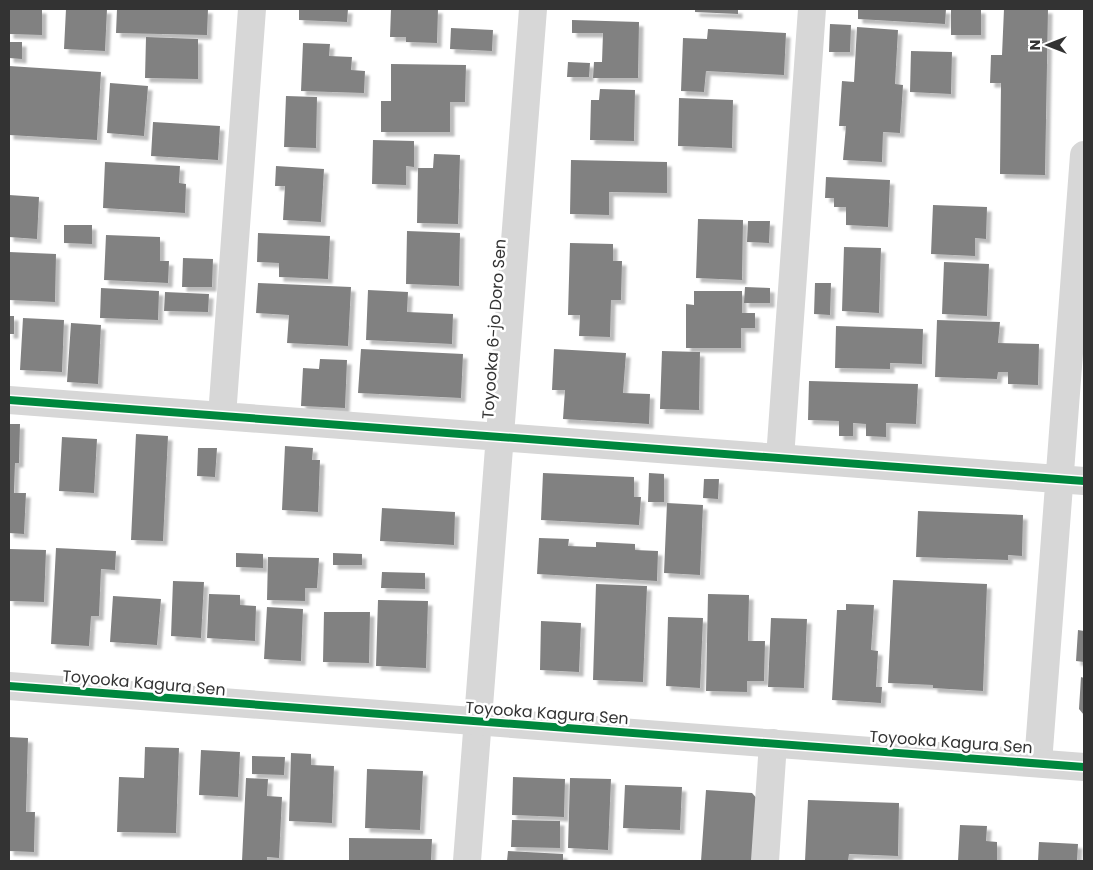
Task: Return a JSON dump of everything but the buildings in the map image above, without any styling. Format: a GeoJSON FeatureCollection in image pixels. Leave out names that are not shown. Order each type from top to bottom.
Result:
{"type":"FeatureCollection","features":[{"type":"Feature","properties":{"kind":"street"},"geometry":{"type":"LineString","coordinates":[[222,416],[252,9]]}},
{"type":"Feature","properties":{"kind":"street","name":"Toyooka 6-jo Doro Sen"},"geometry":{"type":"LineString","coordinates":[[467,861],[533,9]]}},
{"type":"Feature","properties":{"kind":"street"},"geometry":{"type":"LineString","coordinates":[[780,458],[812,9]]}},
{"type":"Feature","properties":{"kind":"street"},"geometry":{"type":"LineString","coordinates":[[1038,763],[1072,480],[1084,155]]}},
{"type":"Feature","properties":{"kind":"street"},"geometry":{"type":"LineString","coordinates":[[9,400],[1072,480]]}},
{"type":"Feature","properties":{"kind":"street","name":"Toyooka Kagura Sen"},"geometry":{"type":"LineString","coordinates":[[9,686],[478,723],[1084,767]]}},
{"type":"Feature","properties":{"kind":"street"},"geometry":{"type":"LineString","coordinates":[[765,861],[773,743]]}},
{"type":"Feature","properties":{"kind":"cycle path"},"geometry":{"type":"LineString","coordinates":[[9,400],[1084,481]]}},
{"type":"Feature","properties":{"kind":"cycle path"},"geometry":{"type":"LineString","coordinates":[[9,686],[1084,767]]}}]}
